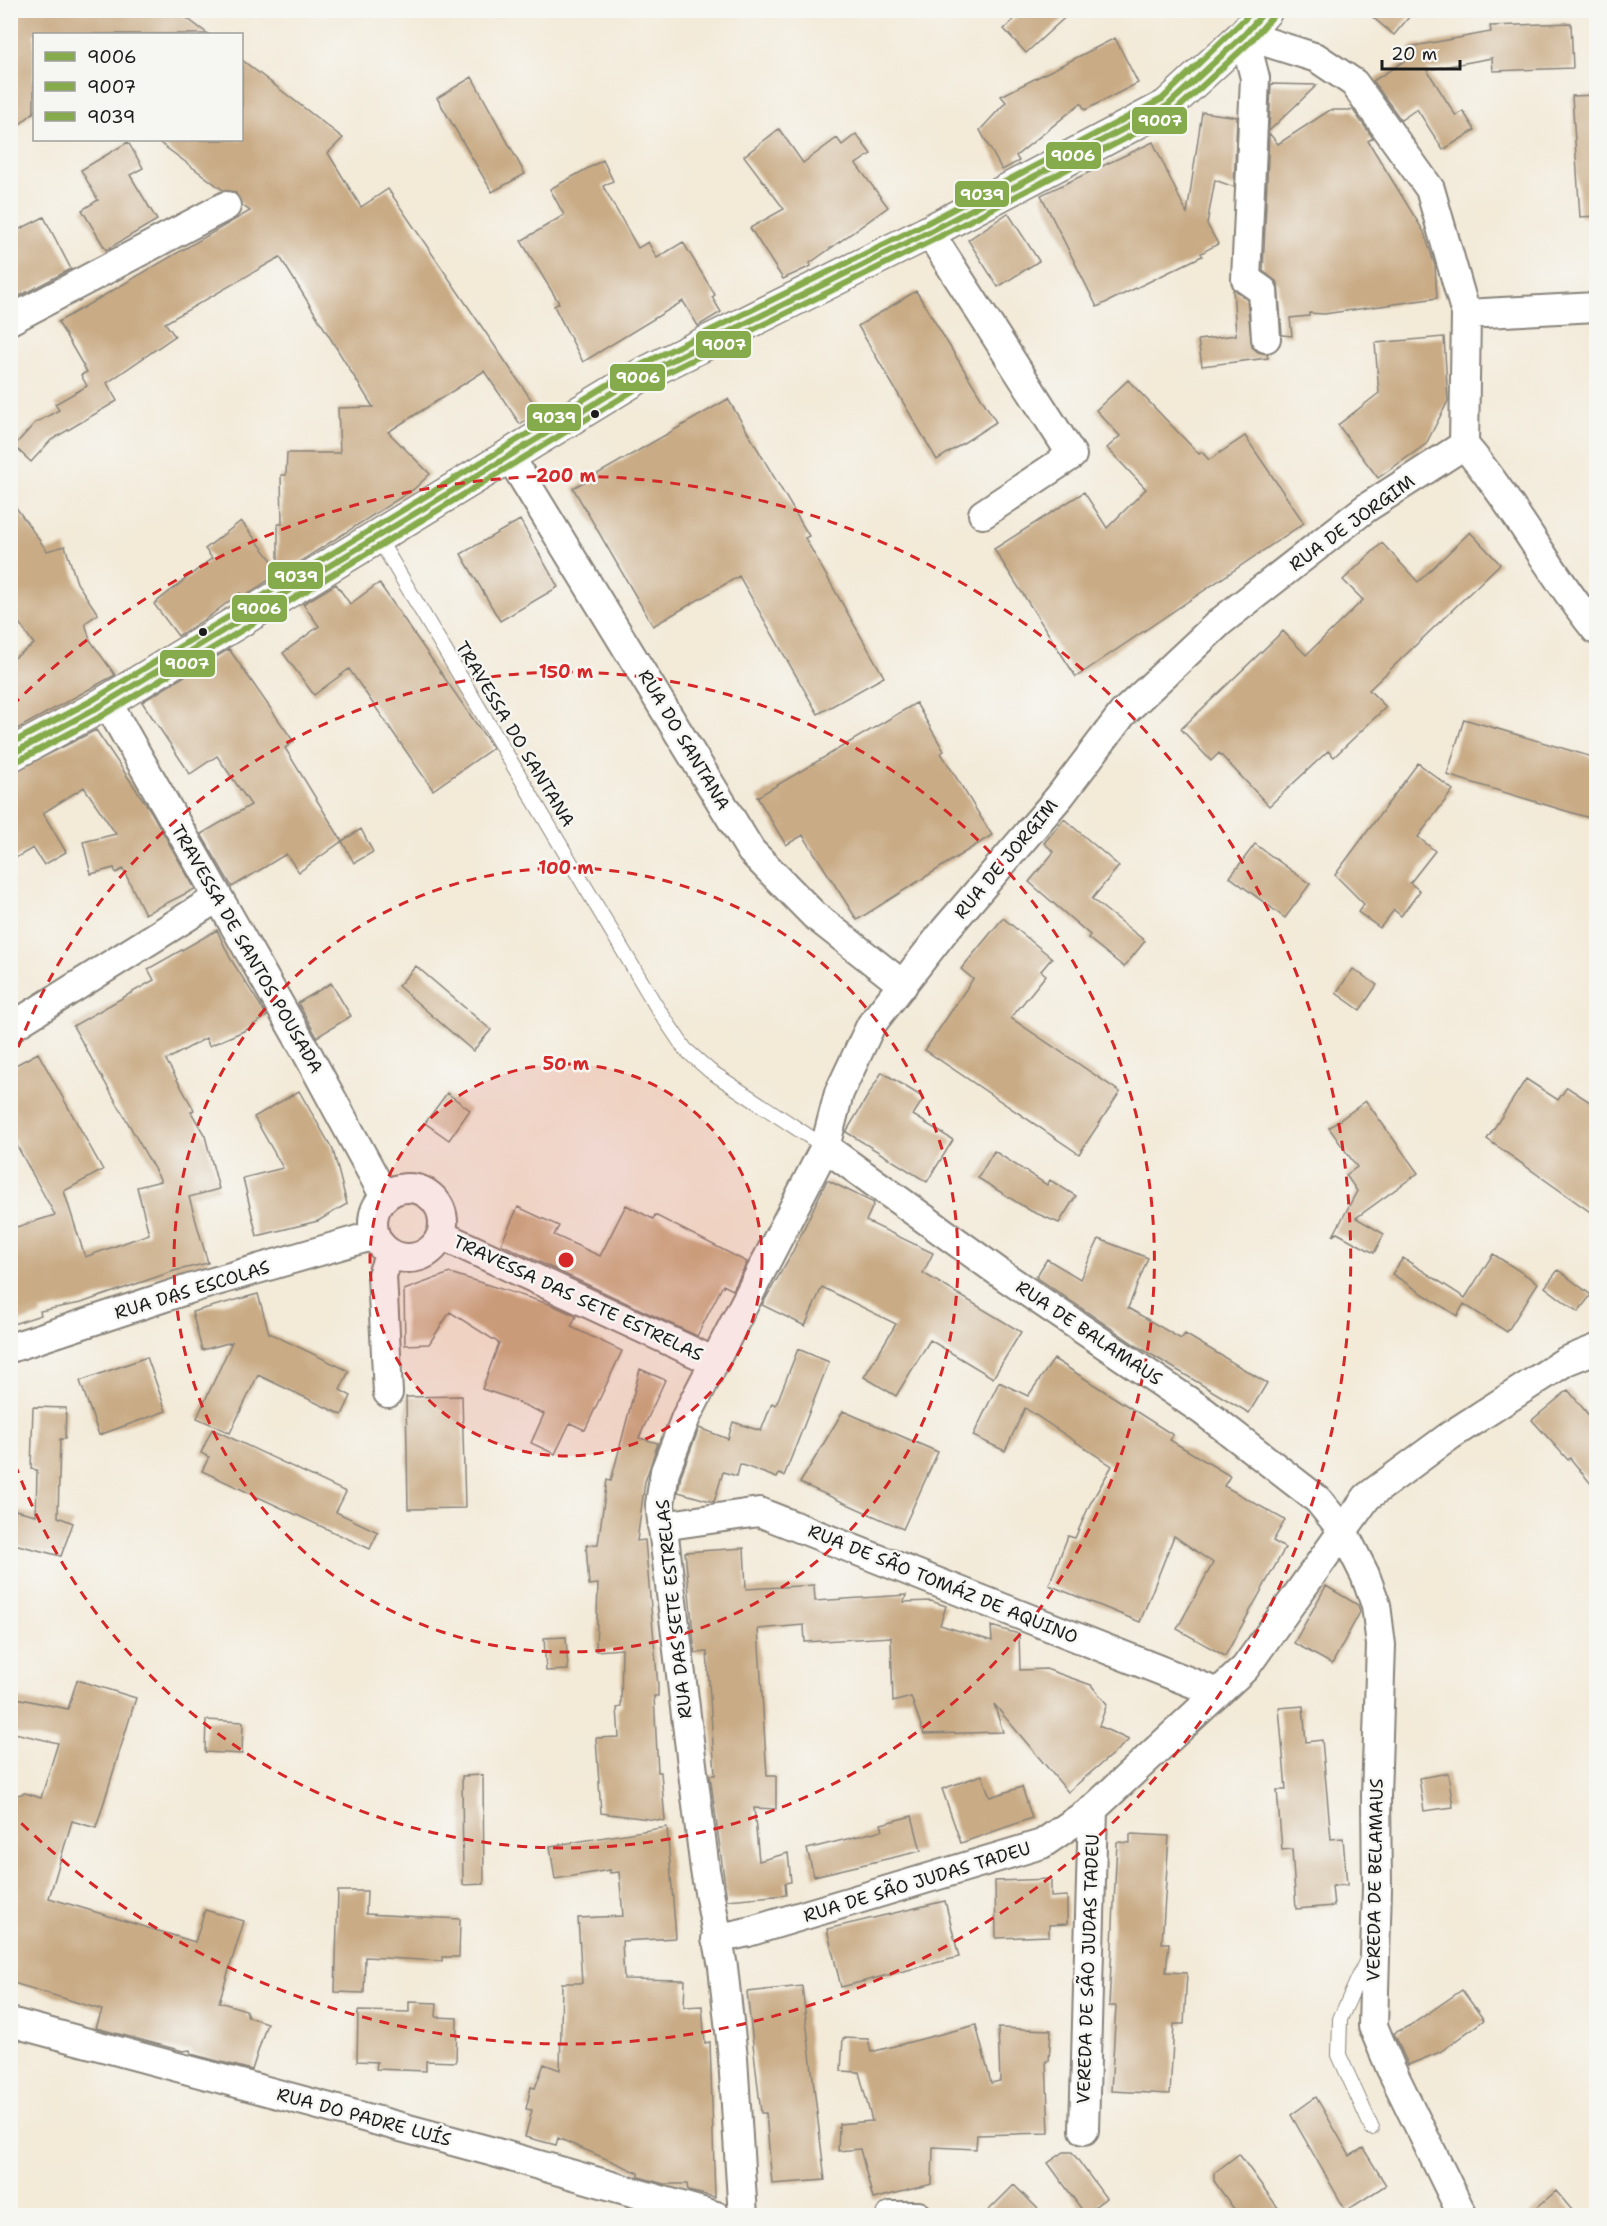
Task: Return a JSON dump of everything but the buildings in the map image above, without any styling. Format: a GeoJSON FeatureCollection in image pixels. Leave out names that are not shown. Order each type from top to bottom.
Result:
{"type":"FeatureCollection","features":[{"type":"Feature","properties":{"kind":"street"},"geometry":{"type":"LineString","coordinates":[[10,755],[107,702],[640,376],[929,232],[1167,106],[1244,35],[1266,10]]}},
{"type":"Feature","properties":{"kind":"street"},"geometry":{"type":"LineString","coordinates":[[1244,35],[1317,58],[1354,83],[1430,189],[1466,314],[1464,445],[1489,475],[1575,604],[1596,630]]}},
{"type":"Feature","properties":{"kind":"street"},"geometry":{"type":"LineString","coordinates":[[1244,35],[1255,78],[1246,279],[1263,291],[1266,338]]}},
{"type":"Feature","properties":{"kind":"street"},"geometry":{"type":"LineString","coordinates":[[10,320],[226,206]]}},
{"type":"Feature","properties":{"kind":"street"},"geometry":{"type":"LineString","coordinates":[[929,232],[1072,455],[983,514]]}},
{"type":"Feature","properties":{"kind":"street"},"geometry":{"type":"LineString","coordinates":[[1466,314],[1596,307]]}},
{"type":"Feature","properties":{"kind":"street","name":"RUA DE JORGIM"},"geometry":{"type":"LineString","coordinates":[[903,985],[945,930],[1060,796],[1123,713],[1220,622],[1366,508],[1464,445]]}},
{"type":"Feature","properties":{"kind":"street","name":"RUA DO SANTANA"},"geometry":{"type":"LineString","coordinates":[[510,457],[751,851],[814,915],[903,985]]}},
{"type":"Feature","properties":{"kind":"street","name":"TRAVESSA DE SANTOS POUSADA"},"geometry":{"type":"LineString","coordinates":[[107,702],[307,1053],[385,1197]]}},
{"type":"Feature","properties":{"kind":"street"},"geometry":{"type":"LineString","coordinates":[[10,1028],[217,898]]}},
{"type":"Feature","properties":{"kind":"street","name":"RUA DAS SETE ESTRELAS"},"geometry":{"type":"LineString","coordinates":[[743,2216],[733,2058],[723,1967],[716,1939],[660,1504],[665,1471],[686,1417],[825,1147],[839,1092],[867,1035],[903,985]]}},
{"type":"Feature","properties":{"kind":"street","name":"RUA DE BALAMAUS"},"geometry":{"type":"LineString","coordinates":[[825,1147],[1004,1276],[1203,1411],[1318,1500],[1342,1531]]}},
{"type":"Feature","properties":{"kind":"street"},"geometry":{"type":"LineString","coordinates":[[382,1244],[400,1257],[420,1256],[436,1244],[441,1235],[441,1212],[427,1194],[406,1188],[385,1197],[374,1214],[382,1244],[388,1393]]}},
{"type":"Feature","properties":{"kind":"street","name":"TRAVESSA DAS SETE ESTRELAS"},"geometry":{"type":"LineString","coordinates":[[441,1235],[715,1362]]}},
{"type":"Feature","properties":{"kind":"street","name":"RUA DAS ESCOLAS"},"geometry":{"type":"LineString","coordinates":[[10,1348],[189,1288],[382,1244]]}},
{"type":"Feature","properties":{"kind":"street","name":"RUA DE SÃO JUDAS TADEU"},"geometry":{"type":"LineString","coordinates":[[716,1939],[759,1929],[1042,1844],[1093,1809],[1245,1668],[1367,1497],[1451,1435],[1566,1361],[1596,1349]]}},
{"type":"Feature","properties":{"kind":"street","name":"RUA DE SÃO TOMÁZ DE AQUINO"},"geometry":{"type":"LineString","coordinates":[[662,1526],[759,1512],[1218,1693]]}},
{"type":"Feature","properties":{"kind":"street","name":"VEREDA DE BELAMAUS"},"geometry":{"type":"LineString","coordinates":[[1342,1531],[1365,1575],[1377,1605],[1381,1645],[1376,1796],[1377,1887],[1373,2026],[1463,2216]]}},
{"type":"Feature","properties":{"kind":"street","name":"VEREDA DE SÃO JUDAS TADEU"},"geometry":{"type":"LineString","coordinates":[[1084,2130],[1093,1809]]}},
{"type":"Feature","properties":{"kind":"street","name":"RUA DO PADRE LUÍS"},"geometry":{"type":"LineString","coordinates":[[10,2022],[490,2151],[716,2216]]}},
{"type":"Feature","properties":{"kind":"street"},"geometry":{"type":"LineString","coordinates":[[891,2216],[918,2216]]}},
{"type":"Feature","properties":{"kind":"lane","name":"TRAVESSA DO SANTANA"},"geometry":{"type":"LineString","coordinates":[[377,536],[656,1006],[685,1049],[710,1071],[825,1147]]}},
{"type":"Feature","properties":{"kind":"lane"},"geometry":{"type":"LineString","coordinates":[[1372,2128],[1339,2055],[1340,2019],[1374,1945]]}},
{"type":"Feature","properties":{"kind":"transit line","name":"9039"},"geometry":{"type":"LineString","coordinates":[[10,744],[91,701],[635,368],[925,224],[1162,99],[1254,10]]}},
{"type":"Feature","properties":{"kind":"transit line","name":"9006"},"geometry":{"type":"LineString","coordinates":[[10,755],[95,709],[640,376],[929,232],[1167,106],[1244,35],[1266,10]]}},
{"type":"Feature","properties":{"kind":"transit line","name":"9007"},"geometry":{"type":"LineString","coordinates":[[14,763],[100,717],[644,384],[933,240],[1172,114],[1250,42],[1273,16]]}}]}
